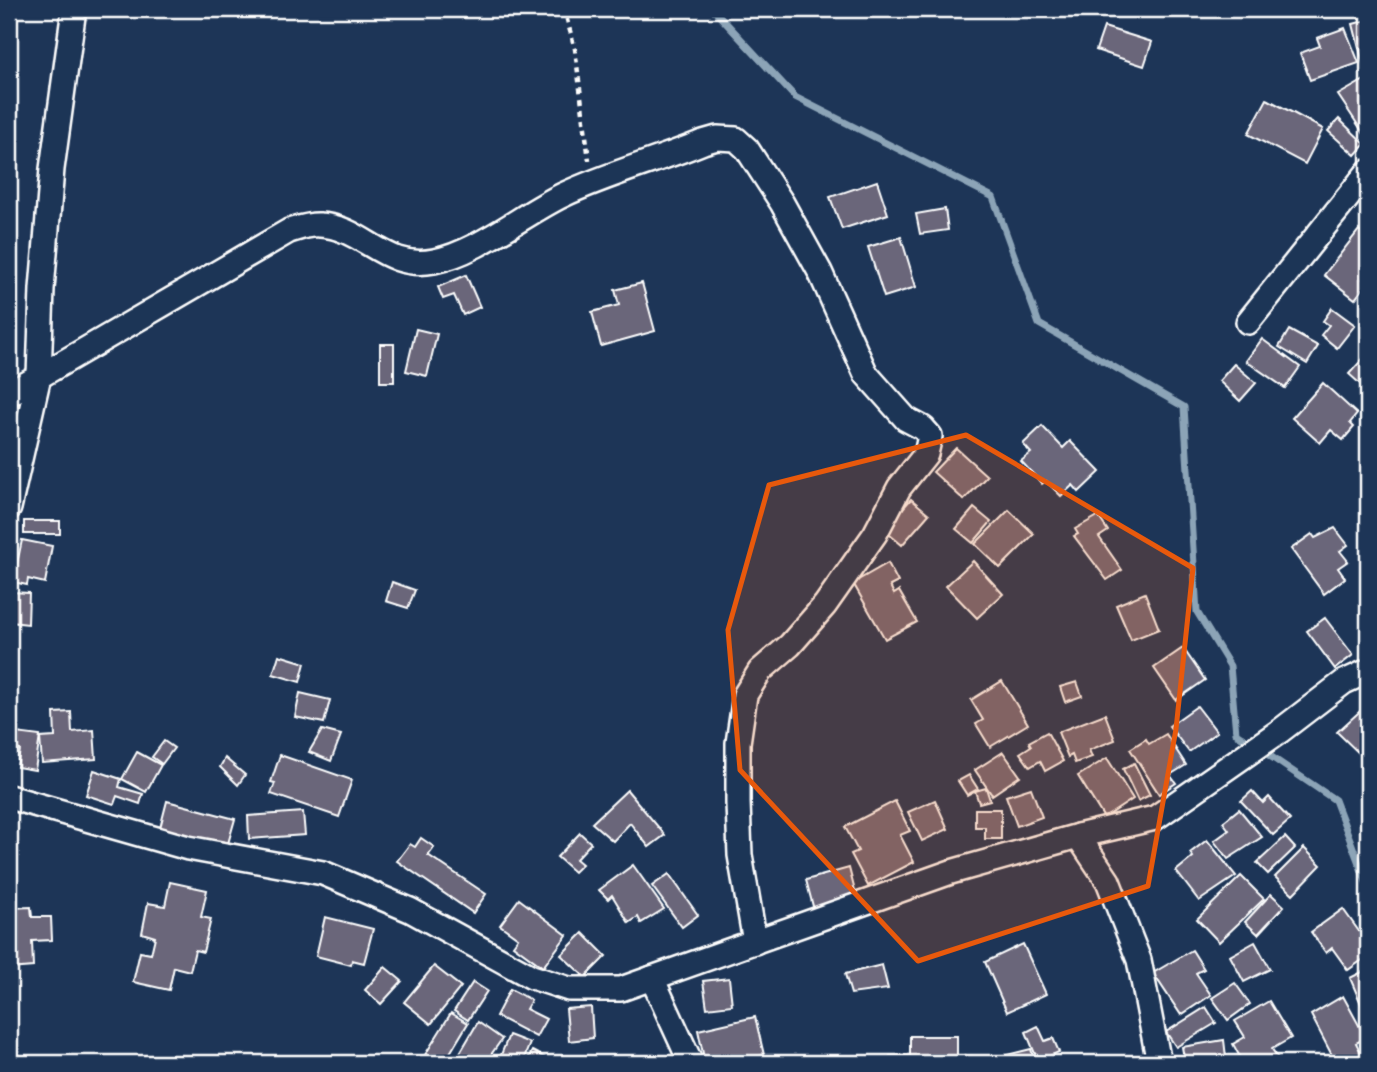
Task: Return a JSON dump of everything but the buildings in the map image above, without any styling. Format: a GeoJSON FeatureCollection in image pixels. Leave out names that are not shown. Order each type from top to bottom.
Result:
{"type":"FeatureCollection","features":[{"type":"Feature","properties":{"kind":"street"},"geometry":{"type":"LineString","coordinates":[[9,509],[39,376],[42,289],[52,169],[74,9]]}},
{"type":"Feature","properties":{"kind":"street"},"geometry":{"type":"LineString","coordinates":[[9,394],[289,231],[320,225],[341,229],[390,258],[411,262],[436,261],[475,244],[565,194],[703,142],[723,137],[736,139],[747,149],[782,203],[814,261],[866,374],[906,419],[923,428],[930,436],[926,454],[899,488],[875,534],[825,605],[790,645],[760,671],[745,695],[738,743],[740,855],[755,942]]}},
{"type":"Feature","properties":{"kind":"street"},"geometry":{"type":"LineString","coordinates":[[1248,322],[1368,172]]}},
{"type":"Feature","properties":{"kind":"street"},"geometry":{"type":"LineString","coordinates":[[9,797],[188,848],[323,873],[410,910],[532,977],[569,989],[621,989],[951,872],[1078,836],[1155,818],[1280,731],[1344,682],[1368,671]]}},
{"type":"Feature","properties":{"kind":"street"},"geometry":{"type":"LineString","coordinates":[[1078,836],[1108,881],[1139,960],[1159,1063]]}},
{"type":"Feature","properties":{"kind":"street"},"geometry":{"type":"LineString","coordinates":[[652,978],[691,1063]]}},
{"type":"Feature","properties":{"kind":"path"},"geometry":{"type":"LineString","coordinates":[[565,9],[575,49],[593,184]]}},
{"type":"Feature","properties":{"kind":"highlighted area"},"geometry":{"type":"Polygon","coordinates":[[[966,435],[1193,568],[1176,729],[1148,886],[918,961],[740,770],[728,630],[769,485],[966,435]]]}},
{"type":"Feature","properties":{"kind":"waterway"},"geometry":{"type":"LineString","coordinates":[[713,9],[795,97],[993,197],[1039,324],[1184,407],[1197,612],[1230,666],[1236,733],[1335,800],[1368,887]]}}]}
